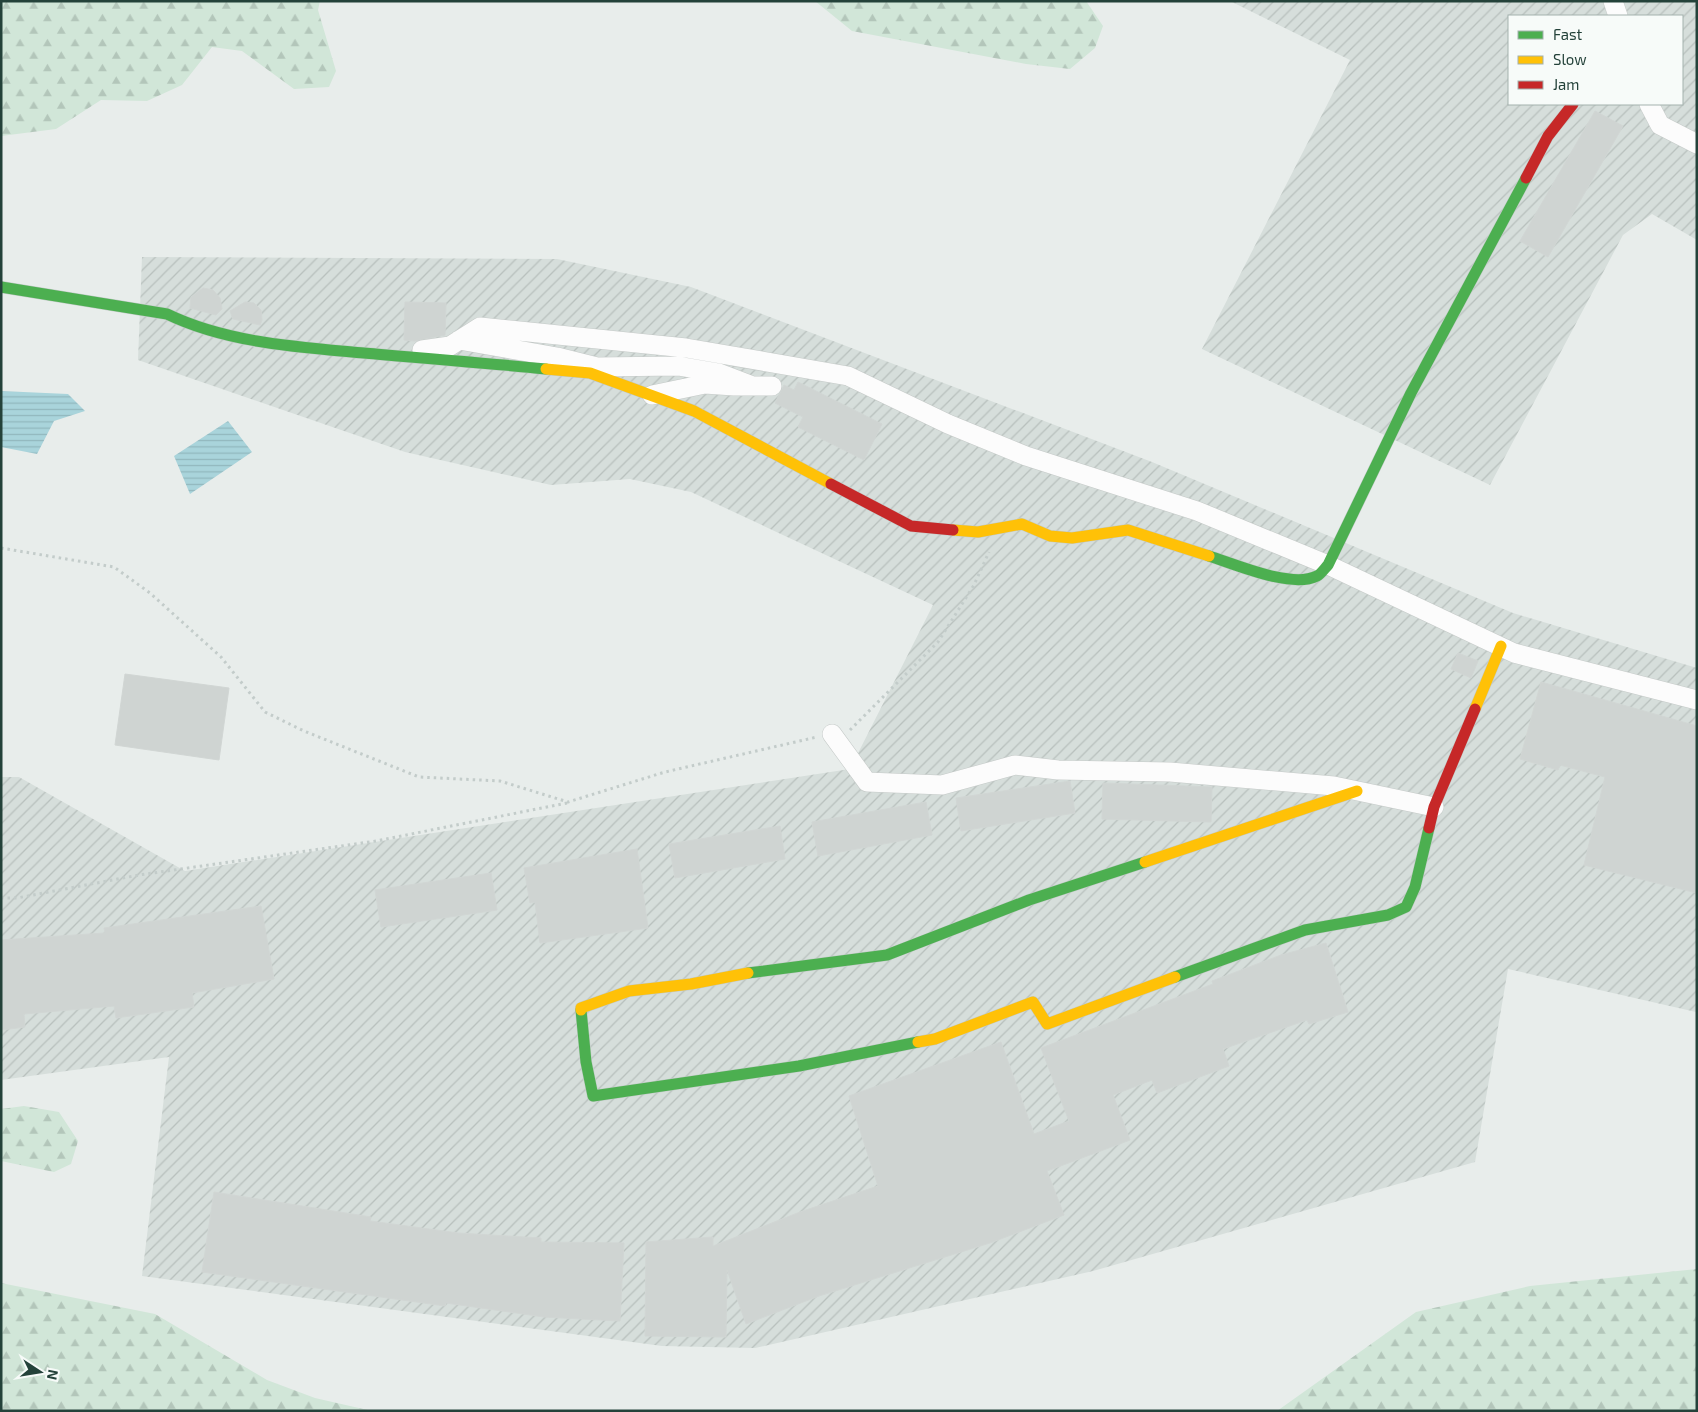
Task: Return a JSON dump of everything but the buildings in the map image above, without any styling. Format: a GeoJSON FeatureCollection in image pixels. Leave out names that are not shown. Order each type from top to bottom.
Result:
{"type":"FeatureCollection","features":[{"type":"Feature","properties":{"kind":"street"},"geometry":{"type":"LineString","coordinates":[[1613,1],[1618,15]]}},
{"type":"Feature","properties":{"kind":"street"},"geometry":{"type":"LineString","coordinates":[[1328,565],[1425,367],[1548,136],[1572,105]]}},
{"type":"Feature","properties":{"kind":"street"},"geometry":{"type":"LineString","coordinates":[[1650,105],[1660,125],[1697,144]]}},
{"type":"Feature","properties":{"kind":"street"},"geometry":{"type":"LineString","coordinates":[[1,287],[167,314],[192,326],[248,339],[389,355],[590,373],[694,411],[911,526],[978,532],[1022,524],[1050,536],[1072,538],[1128,530],[1265,574],[1273,566],[1299,563],[1328,565]]}},
{"type":"Feature","properties":{"kind":"street"},"geometry":{"type":"LineString","coordinates":[[389,355],[450,346],[480,327],[686,348],[848,376],[948,424],[1026,456],[1197,512],[1328,565],[1514,653],[1697,700]]}},
{"type":"Feature","properties":{"kind":"street"},"geometry":{"type":"LineString","coordinates":[[459,340],[557,356],[597,367],[678,366],[719,373],[753,386]]}},
{"type":"Feature","properties":{"kind":"street"},"geometry":{"type":"LineString","coordinates":[[652,396],[705,384],[772,386]]}},
{"type":"Feature","properties":{"kind":"street"},"geometry":{"type":"LineString","coordinates":[[1357,791],[1030,900],[887,955],[737,974],[692,984],[629,991],[581,1008],[586,1062],[593,1096],[799,1066],[935,1039],[1033,1002],[1047,1024],[1305,930],[1388,916],[1406,907],[1414,887],[1434,807],[1501,646]]}},
{"type":"Feature","properties":{"kind":"street"},"geometry":{"type":"LineString","coordinates":[[832,734],[867,782],[942,785],[1015,765],[1058,770],[1170,772],[1334,786],[1434,807]]}},
{"type":"Feature","properties":{"kind":"path"},"geometry":{"type":"LineString","coordinates":[[1,898],[17,898],[139,875],[376,841],[568,802],[665,772],[851,730],[938,642],[974,585],[998,528]]}},
{"type":"Feature","properties":{"kind":"path"},"geometry":{"type":"LineString","coordinates":[[1,548],[114,567],[150,593],[221,657],[265,712],[304,731],[419,777],[500,781],[568,802]]}},
{"type":"Feature","properties":{"kind":"shaded area"},"geometry":{"type":"Polygon","coordinates":[[[1230,1],[1697,1],[1697,240],[1652,214],[1623,235],[1490,485],[1202,349],[1350,60],[1230,1]]]}},
{"type":"Feature","properties":{"kind":"shaded area"},"geometry":{"type":"Polygon","coordinates":[[[142,257],[557,259],[691,287],[1152,462],[1513,613],[1697,668],[1696,1012],[1508,969],[1475,1162],[1093,1271],[755,1348],[662,1346],[142,1276],[169,1057],[1,1080],[1,777],[19,777],[185,871],[850,769],[933,605],[691,492],[630,479],[551,485],[405,452],[138,360],[142,257]]]}},
{"type":"Feature","properties":{"kind":"green space"},"geometry":{"type":"Polygon","coordinates":[[[1,1],[320,1],[318,10],[336,71],[329,87],[294,89],[242,51],[212,47],[182,85],[147,101],[101,100],[56,129],[1,136],[1,1]]]}},
{"type":"Feature","properties":{"kind":"green space"},"geometry":{"type":"Polygon","coordinates":[[[815,1],[1086,1],[1103,26],[1095,48],[1070,69],[1026,64],[852,31],[815,1]]]}},
{"type":"Feature","properties":{"kind":"green space"},"geometry":{"type":"Polygon","coordinates":[[[24,1106],[59,1112],[78,1141],[71,1164],[54,1172],[1,1161],[1,1109],[24,1106]]]}},
{"type":"Feature","properties":{"kind":"green space"},"geometry":{"type":"Polygon","coordinates":[[[1697,1269],[1697,1411],[1277,1411],[1416,1312],[1530,1286],[1697,1269]]]}},
{"type":"Feature","properties":{"kind":"green space"},"geometry":{"type":"Polygon","coordinates":[[[1,1283],[155,1314],[267,1380],[315,1398],[372,1411],[1,1411],[1,1283]]]}},
{"type":"Feature","properties":{"kind":"water"},"geometry":{"type":"Polygon","coordinates":[[[1,391],[68,394],[85,411],[54,421],[37,454],[1,447],[1,391]]]}},
{"type":"Feature","properties":{"kind":"water"},"geometry":{"type":"Polygon","coordinates":[[[228,421],[252,452],[190,494],[174,456],[228,421]]]}},
{"type":"Feature","properties":{"kind":"traffic: fast"},"geometry":{"type":"LineString","coordinates":[[1209,556],[1263,574],[1293,579],[1306,579],[1317,576],[1328,565],[1411,393],[1526,178]]}},
{"type":"Feature","properties":{"kind":"traffic: fast"},"geometry":{"type":"LineString","coordinates":[[1,287],[167,314],[190,324],[238,338],[288,346],[546,369]]}},
{"type":"Feature","properties":{"kind":"traffic: fast"},"geometry":{"type":"LineString","coordinates":[[1175,977],[1305,930],[1388,915],[1406,907],[1415,887],[1429,828]]}},
{"type":"Feature","properties":{"kind":"traffic: fast"},"geometry":{"type":"LineString","coordinates":[[748,973],[887,955],[1029,900],[1145,862]]}},
{"type":"Feature","properties":{"kind":"traffic: fast"},"geometry":{"type":"LineString","coordinates":[[581,1010],[586,1062],[593,1096],[799,1066],[918,1042]]}},
{"type":"Feature","properties":{"kind":"traffic: slow"},"geometry":{"type":"LineString","coordinates":[[546,369],[590,373],[694,411],[831,484]]}},
{"type":"Feature","properties":{"kind":"traffic: slow"},"geometry":{"type":"LineString","coordinates":[[953,530],[978,532],[1022,524],[1050,536],[1072,538],[1128,530],[1209,556]]}},
{"type":"Feature","properties":{"kind":"traffic: slow"},"geometry":{"type":"LineString","coordinates":[[1475,709],[1501,646]]}},
{"type":"Feature","properties":{"kind":"traffic: slow"},"geometry":{"type":"LineString","coordinates":[[1145,862],[1357,791]]}},
{"type":"Feature","properties":{"kind":"traffic: slow"},"geometry":{"type":"LineString","coordinates":[[581,1010],[581,1008],[629,991],[691,984],[748,973]]}},
{"type":"Feature","properties":{"kind":"traffic: slow"},"geometry":{"type":"LineString","coordinates":[[918,1042],[935,1039],[1033,1002],[1047,1024],[1175,977]]}},
{"type":"Feature","properties":{"kind":"traffic: jam"},"geometry":{"type":"LineString","coordinates":[[1526,178],[1548,136],[1572,105]]}},
{"type":"Feature","properties":{"kind":"traffic: jam"},"geometry":{"type":"LineString","coordinates":[[831,484],[911,526],[953,530]]}},
{"type":"Feature","properties":{"kind":"traffic: jam"},"geometry":{"type":"LineString","coordinates":[[1429,828],[1434,807],[1475,709]]}}]}
